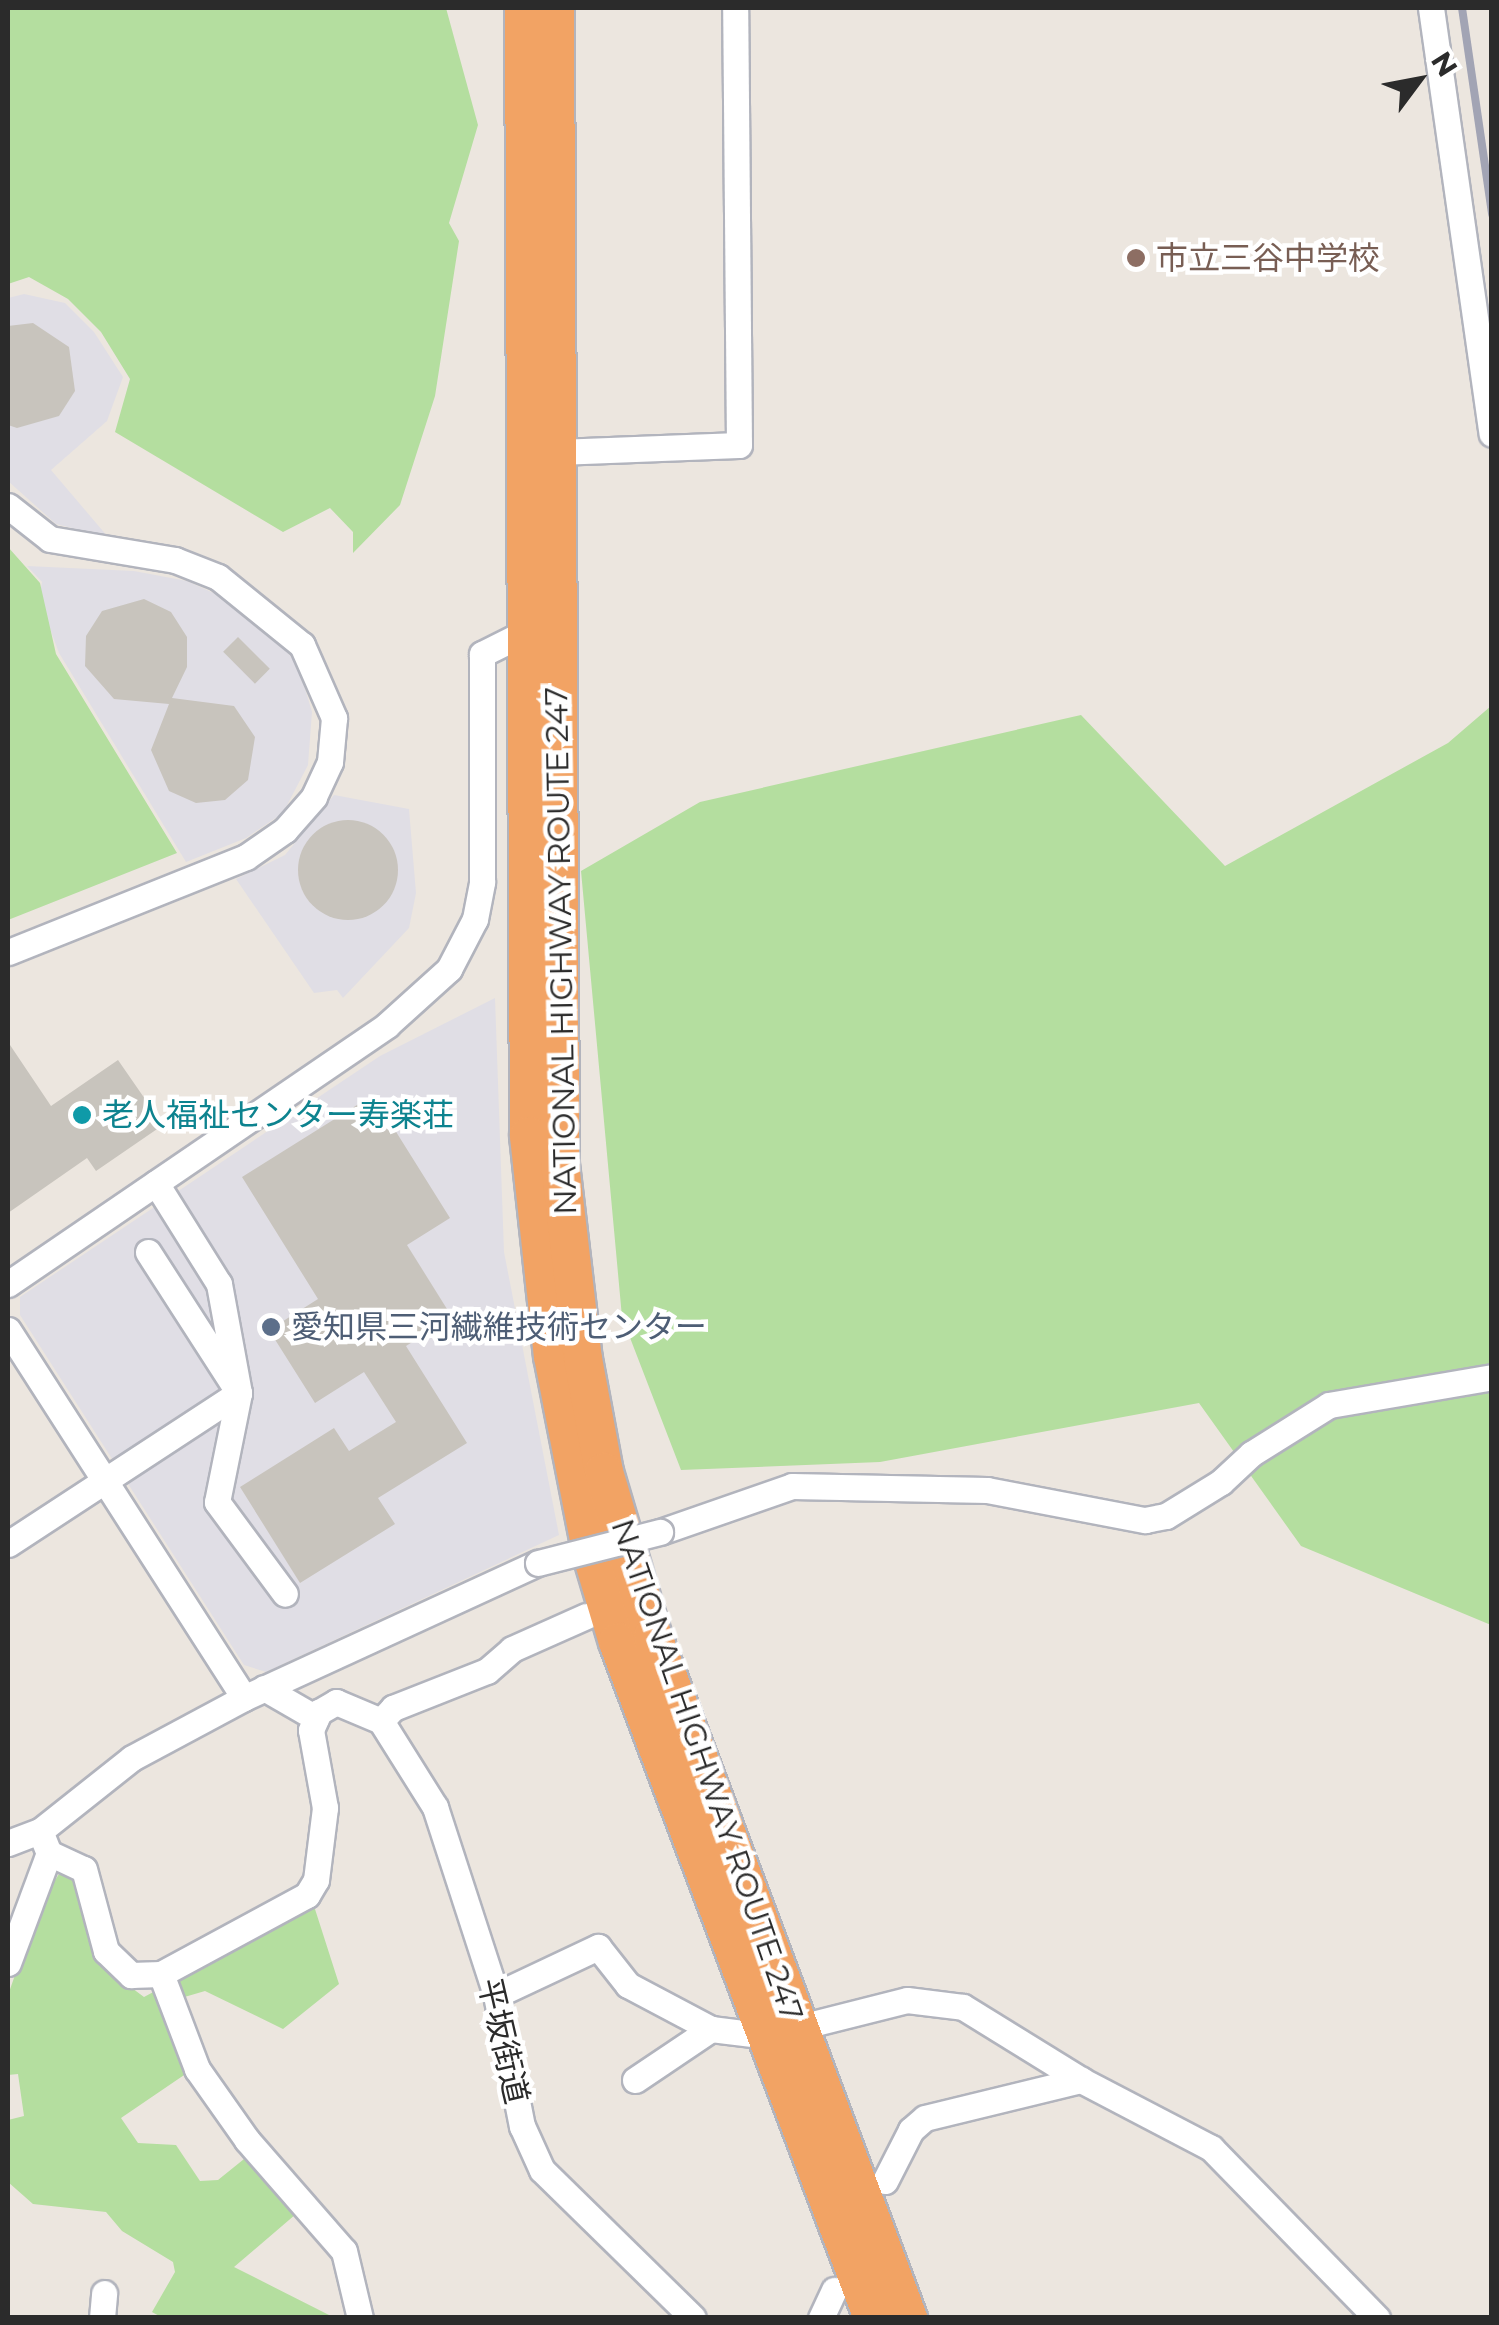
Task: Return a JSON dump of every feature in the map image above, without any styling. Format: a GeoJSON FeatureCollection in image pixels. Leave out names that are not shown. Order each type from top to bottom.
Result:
{"type":"FeatureCollection","features":[{"type":"Feature","properties":{"kind":"highway","name":"NATIONAL HIGHWAY ROUTE 247"},"geometry":{"type":"LineString","coordinates":[[524,8],[529,1136],[553,1356],[592,1555],[618,1642],[782,2032],[908,2318]]}},
{"type":"Feature","properties":{"kind":"highway","name":"NATIONAL HIGHWAY ROUTE 247"},"geometry":{"type":"LineString","coordinates":[[555,8],[560,1164],[583,1360],[604,1472],[653,1637],[873,2318]]}},
{"type":"Feature","properties":{"kind":"street"},"geometry":{"type":"LineString","coordinates":[[556,452],[739,445],[735,8]]}},
{"type":"Feature","properties":{"kind":"street"},"geometry":{"type":"LineString","coordinates":[[1431,8],[1492,434]]}},
{"type":"Feature","properties":{"kind":"street"},"geometry":{"type":"LineString","coordinates":[[8,506],[60,542],[175,560],[218,577],[302,645],[334,718],[330,762],[314,797],[285,830],[246,857],[8,952]]}},
{"type":"Feature","properties":{"kind":"street"},"geometry":{"type":"LineString","coordinates":[[8,1284],[387,1025],[430,990],[464,947],[482,882],[482,654],[526,632]]}},
{"type":"Feature","properties":{"kind":"street"},"geometry":{"type":"LineString","coordinates":[[156,1183],[219,1284],[239,1394],[217,1502],[285,1594]]}},
{"type":"Feature","properties":{"kind":"street"},"geometry":{"type":"LineString","coordinates":[[148,1252],[239,1394]]}},
{"type":"Feature","properties":{"kind":"street"},"geometry":{"type":"LineString","coordinates":[[8,1330],[104,1481],[254,1692],[316,1718]]}},
{"type":"Feature","properties":{"kind":"street"},"geometry":{"type":"LineString","coordinates":[[8,1963],[44,1842],[132,1758],[254,1692],[538,1563],[660,1532],[792,1486],[987,1490],[1145,1520],[1180,1508],[1329,1405],[1492,1378]]}},
{"type":"Feature","properties":{"kind":"street"},"geometry":{"type":"LineString","coordinates":[[8,1544],[239,1394]]}},
{"type":"Feature","properties":{"kind":"street"},"geometry":{"type":"LineString","coordinates":[[8,1843],[44,1842],[84,1870],[106,1951],[131,1975],[161,1974],[307,1894],[316,1880],[325,1808],[311,1730],[316,1718],[336,1702],[381,1721],[393,1708],[487,1671],[512,1649],[586,1616]]}},
{"type":"Feature","properties":{"kind":"street","name":"平坂街道"},"geometry":{"type":"LineString","coordinates":[[381,1721],[435,1807],[496,1994],[522,2126],[542,2170],[693,2318]]}},
{"type":"Feature","properties":{"kind":"street"},"geometry":{"type":"LineString","coordinates":[[496,1994],[598,1947],[628,1985],[711,2029],[782,2032],[932,2000],[963,2007],[1081,2080],[1211,2148],[1377,2318]]}},
{"type":"Feature","properties":{"kind":"street"},"geometry":{"type":"LineString","coordinates":[[161,1974],[197,2069],[247,2140],[344,2252],[360,2318]]}},
{"type":"Feature","properties":{"kind":"street"},"geometry":{"type":"LineString","coordinates":[[636,2080],[711,2029]]}},
{"type":"Feature","properties":{"kind":"street"},"geometry":{"type":"LineString","coordinates":[[886,2182],[911,2130],[925,2118],[1081,2080]]}},
{"type":"Feature","properties":{"kind":"street"},"geometry":{"type":"LineString","coordinates":[[821,2318],[834,2290]]}},
{"type":"Feature","properties":{"kind":"shaded area"},"geometry":{"type":"Polygon","coordinates":[[[24,294],[65,303],[94,332],[123,377],[107,421],[51,470],[108,537],[56,524],[8,481],[8,298],[24,294]]]}},
{"type":"Feature","properties":{"kind":"shaded area"},"geometry":{"type":"Polygon","coordinates":[[[27,566],[134,571],[187,581],[229,600],[272,634],[298,665],[312,712],[308,765],[283,813],[246,838],[186,862],[59,653],[39,599],[42,582],[27,566]]]}},
{"type":"Feature","properties":{"kind":"shaded area"},"geometry":{"type":"Polygon","coordinates":[[[334,795],[409,809],[416,893],[409,928],[343,998],[337,990],[314,993],[236,879],[285,855],[334,795]]]}},
{"type":"Feature","properties":{"kind":"shaded area","name":"愛知県三河繊維技術センター"},"geometry":{"type":"Polygon","coordinates":[[[495,998],[504,1252],[559,1535],[266,1672],[244,1665],[20,1315],[20,1297],[380,1056],[495,998]]]}},
{"type":"Feature","properties":{"kind":"green space"},"geometry":{"type":"Polygon","coordinates":[[[8,8],[446,8],[478,125],[449,223],[459,241],[435,396],[400,505],[353,553],[353,532],[330,508],[283,532],[115,432],[130,379],[101,332],[68,299],[29,277],[8,284],[8,8]]]}},
{"type":"Feature","properties":{"kind":"green space"},"geometry":{"type":"Polygon","coordinates":[[[8,547],[40,583],[56,654],[177,853],[8,920],[8,547]]]}},
{"type":"Feature","properties":{"kind":"green space"},"geometry":{"type":"Polygon","coordinates":[[[1491,706],[1491,1625],[1301,1546],[1199,1403],[880,1462],[681,1470],[622,1317],[581,871],[700,802],[1081,715],[1225,866],[1448,743],[1491,706]]]}},
{"type":"Feature","properties":{"kind":"green space"},"geometry":{"type":"Polygon","coordinates":[[[59,1874],[78,1879],[105,1968],[144,1997],[314,1906],[339,1984],[283,2029],[205,1991],[164,2003],[190,2071],[121,2118],[138,2143],[176,2145],[200,2181],[218,2180],[249,2155],[296,2214],[234,2267],[333,2317],[161,2317],[152,2312],[175,2272],[173,2262],[122,2231],[106,2212],[33,2204],[8,2182],[8,2120],[24,2116],[18,2074],[8,2075],[8,1995],[40,1904],[59,1874]]]}},
{"type":"Feature","properties":{"kind":"building"},"geometry":{"type":"Polygon","coordinates":[[[33,323],[69,347],[75,391],[59,416],[17,428],[8,425],[8,326],[33,323]]]}},
{"type":"Feature","properties":{"kind":"building"},"geometry":{"type":"Polygon","coordinates":[[[144,599],[171,612],[187,637],[187,667],[172,698],[234,706],[255,737],[248,780],[225,800],[196,803],[169,791],[151,750],[169,704],[114,699],[85,666],[86,636],[102,611],[144,599]]]}},
{"type":"Feature","properties":{"kind":"building"},"geometry":{"type":"Polygon","coordinates":[[[238,637],[270,669],[255,684],[223,652],[238,637]]]}},
{"type":"Feature","properties":{"kind":"building"},"geometry":{"type":"Polygon","coordinates":[[[348,820],[367,824],[383,835],[394,851],[398,870],[394,889],[383,905],[367,916],[348,920],[329,916],[313,905],[302,889],[298,870],[302,851],[313,835],[329,824],[348,820]]]}},
{"type":"Feature","properties":{"kind":"building","name":"老人福祉センター寿楽荘"},"geometry":{"type":"Polygon","coordinates":[[[8,1042],[51,1106],[118,1060],[163,1125],[96,1171],[87,1158],[8,1213],[8,1042]]]}},
{"type":"Feature","properties":{"kind":"building"},"geometry":{"type":"Polygon","coordinates":[[[373,1095],[450,1218],[407,1245],[452,1317],[406,1346],[467,1443],[378,1498],[395,1524],[300,1583],[240,1487],[334,1428],[349,1451],[396,1422],[364,1372],[315,1403],[269,1330],[318,1299],[242,1177],[373,1095]]]}},
{"type":"Feature","properties":{"kind":"railway"},"geometry":{"type":"LineString","coordinates":[[1462,8],[1492,214]]}},
{"type":"Feature","properties":{"kind":"place","name":"市立三谷中学校"},"geometry":{"type":"Point","coordinates":[1136,258]}},
{"type":"Feature","properties":{"kind":"place","name":"老人福祉センター寿楽荘"},"geometry":{"type":"Point","coordinates":[82,1115]}},
{"type":"Feature","properties":{"kind":"place","name":"愛知県三河繊維技術センター"},"geometry":{"type":"Point","coordinates":[271,1327]}}]}
